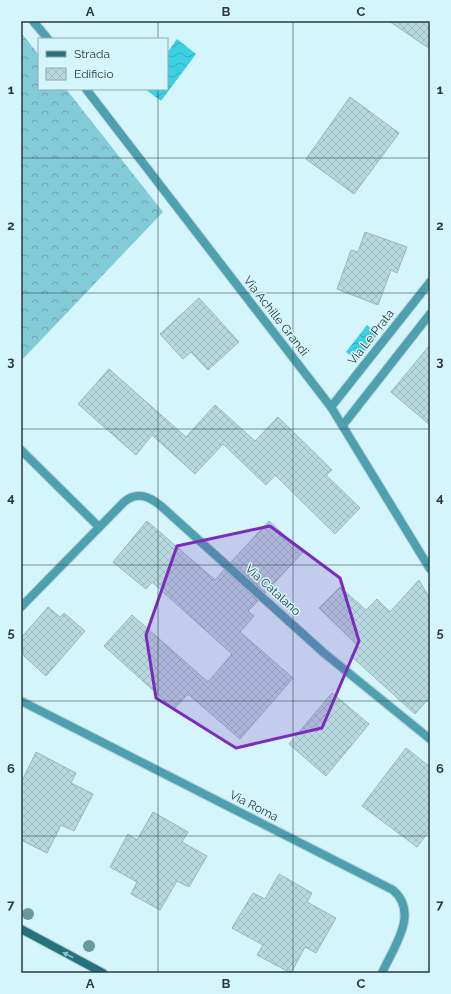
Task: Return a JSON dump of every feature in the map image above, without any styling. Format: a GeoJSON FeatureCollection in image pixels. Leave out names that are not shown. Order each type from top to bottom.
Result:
{"type":"FeatureCollection","features":[{"type":"Feature","properties":{"kind":"main road"},"geometry":{"type":"LineString","coordinates":[[21,929],[103,973]]}},
{"type":"Feature","properties":{"kind":"street"},"geometry":{"type":"LineString","coordinates":[[33,21],[47,38]]}},
{"type":"Feature","properties":{"kind":"street","name":"Via Achille Grandi"},"geometry":{"type":"LineString","coordinates":[[87,90],[331,407],[430,569]]}},
{"type":"Feature","properties":{"kind":"street","name":"Via Le Prata"},"geometry":{"type":"LineString","coordinates":[[331,407],[430,282]]}},
{"type":"Feature","properties":{"kind":"street"},"geometry":{"type":"LineString","coordinates":[[343,425],[430,314]]}},
{"type":"Feature","properties":{"kind":"street"},"geometry":{"type":"LineString","coordinates":[[21,450],[99,527]]}},
{"type":"Feature","properties":{"kind":"street","name":"Via Catalano"},"geometry":{"type":"LineString","coordinates":[[21,607],[124,502],[132,496],[142,495],[152,499],[324,653],[430,739]]}},
{"type":"Feature","properties":{"kind":"street","name":"Via Roma"},"geometry":{"type":"LineString","coordinates":[[21,701],[393,890],[404,903],[406,916],[403,928],[382,973]]}},
{"type":"Feature","properties":{"kind":"highlighted area"},"geometry":{"type":"Polygon","coordinates":[[[270,526],[340,578],[359,641],[322,728],[236,748],[156,698],[146,635],[177,546],[270,526]]]}},
{"type":"Feature","properties":{"kind":"green space"},"geometry":{"type":"Polygon","coordinates":[[[23,35],[38,54],[38,90],[67,90],[163,212],[21,361],[21,36],[23,35]]]}},
{"type":"Feature","properties":{"kind":"water"},"geometry":{"type":"Polygon","coordinates":[[[177,39],[196,54],[161,101],[146,90],[168,90],[168,52],[177,39]]]}},
{"type":"Feature","properties":{"kind":"water"},"geometry":{"type":"Polygon","coordinates":[[[367,325],[378,334],[357,361],[346,352],[367,325]]]}},
{"type":"Feature","properties":{"kind":"building"},"geometry":{"type":"Polygon","coordinates":[[[389,21],[430,21],[430,49],[389,21]]]}},
{"type":"Feature","properties":{"kind":"building"},"geometry":{"type":"Polygon","coordinates":[[[350,97],[399,133],[354,194],[306,159],[350,97]]]}},
{"type":"Feature","properties":{"kind":"building"},"geometry":{"type":"Polygon","coordinates":[[[365,232],[407,247],[397,273],[391,270],[378,305],[337,289],[351,250],[358,252],[365,232]]]}},
{"type":"Feature","properties":{"kind":"building"},"geometry":{"type":"Polygon","coordinates":[[[199,298],[239,342],[208,370],[191,352],[183,359],[160,334],[199,298]]]}},
{"type":"Feature","properties":{"kind":"building"},"geometry":{"type":"Polygon","coordinates":[[[430,345],[430,425],[391,392],[430,345]]]}},
{"type":"Feature","properties":{"kind":"building"},"geometry":{"type":"Polygon","coordinates":[[[109,369],[186,437],[215,405],[255,441],[278,417],[332,470],[326,475],[360,508],[335,534],[275,475],[266,485],[223,444],[195,474],[152,435],[136,455],[78,404],[109,369]]]}},
{"type":"Feature","properties":{"kind":"building"},"geometry":{"type":"Polygon","coordinates":[[[147,521],[215,580],[224,570],[258,601],[248,611],[254,616],[240,632],[293,678],[240,739],[188,694],[174,709],[104,646],[132,615],[208,682],[232,654],[152,582],[146,589],[113,562],[147,521]]]}},
{"type":"Feature","properties":{"kind":"building"},"geometry":{"type":"Polygon","coordinates":[[[269,521],[303,552],[265,593],[231,562],[269,521]]]}},
{"type":"Feature","properties":{"kind":"building"},"geometry":{"type":"Polygon","coordinates":[[[419,580],[430,599],[430,697],[415,714],[351,656],[359,647],[319,608],[340,587],[366,610],[377,599],[390,612],[419,580]]]}},
{"type":"Feature","properties":{"kind":"building"},"geometry":{"type":"Polygon","coordinates":[[[48,607],[60,617],[64,613],[85,631],[46,676],[24,656],[21,638],[48,607]]]}},
{"type":"Feature","properties":{"kind":"building"},"geometry":{"type":"Polygon","coordinates":[[[332,693],[369,724],[326,776],[289,744],[332,693]]]}},
{"type":"Feature","properties":{"kind":"building"},"geometry":{"type":"Polygon","coordinates":[[[406,748],[430,767],[430,830],[417,847],[362,806],[406,748]]]}},
{"type":"Feature","properties":{"kind":"building"},"geometry":{"type":"Polygon","coordinates":[[[36,752],[76,773],[71,783],[93,794],[74,831],[61,825],[47,853],[21,840],[21,783],[36,752]]]}},
{"type":"Feature","properties":{"kind":"building"},"geometry":{"type":"Polygon","coordinates":[[[153,812],[188,832],[182,842],[207,856],[189,887],[177,881],[160,910],[131,894],[137,882],[110,867],[128,834],[137,840],[153,812]]]}},
{"type":"Feature","properties":{"kind":"building"},"geometry":{"type":"Polygon","coordinates":[[[279,874],[312,893],[307,902],[336,918],[316,953],[305,947],[291,973],[257,955],[263,945],[232,928],[253,893],[265,899],[279,874]]]}}]}
